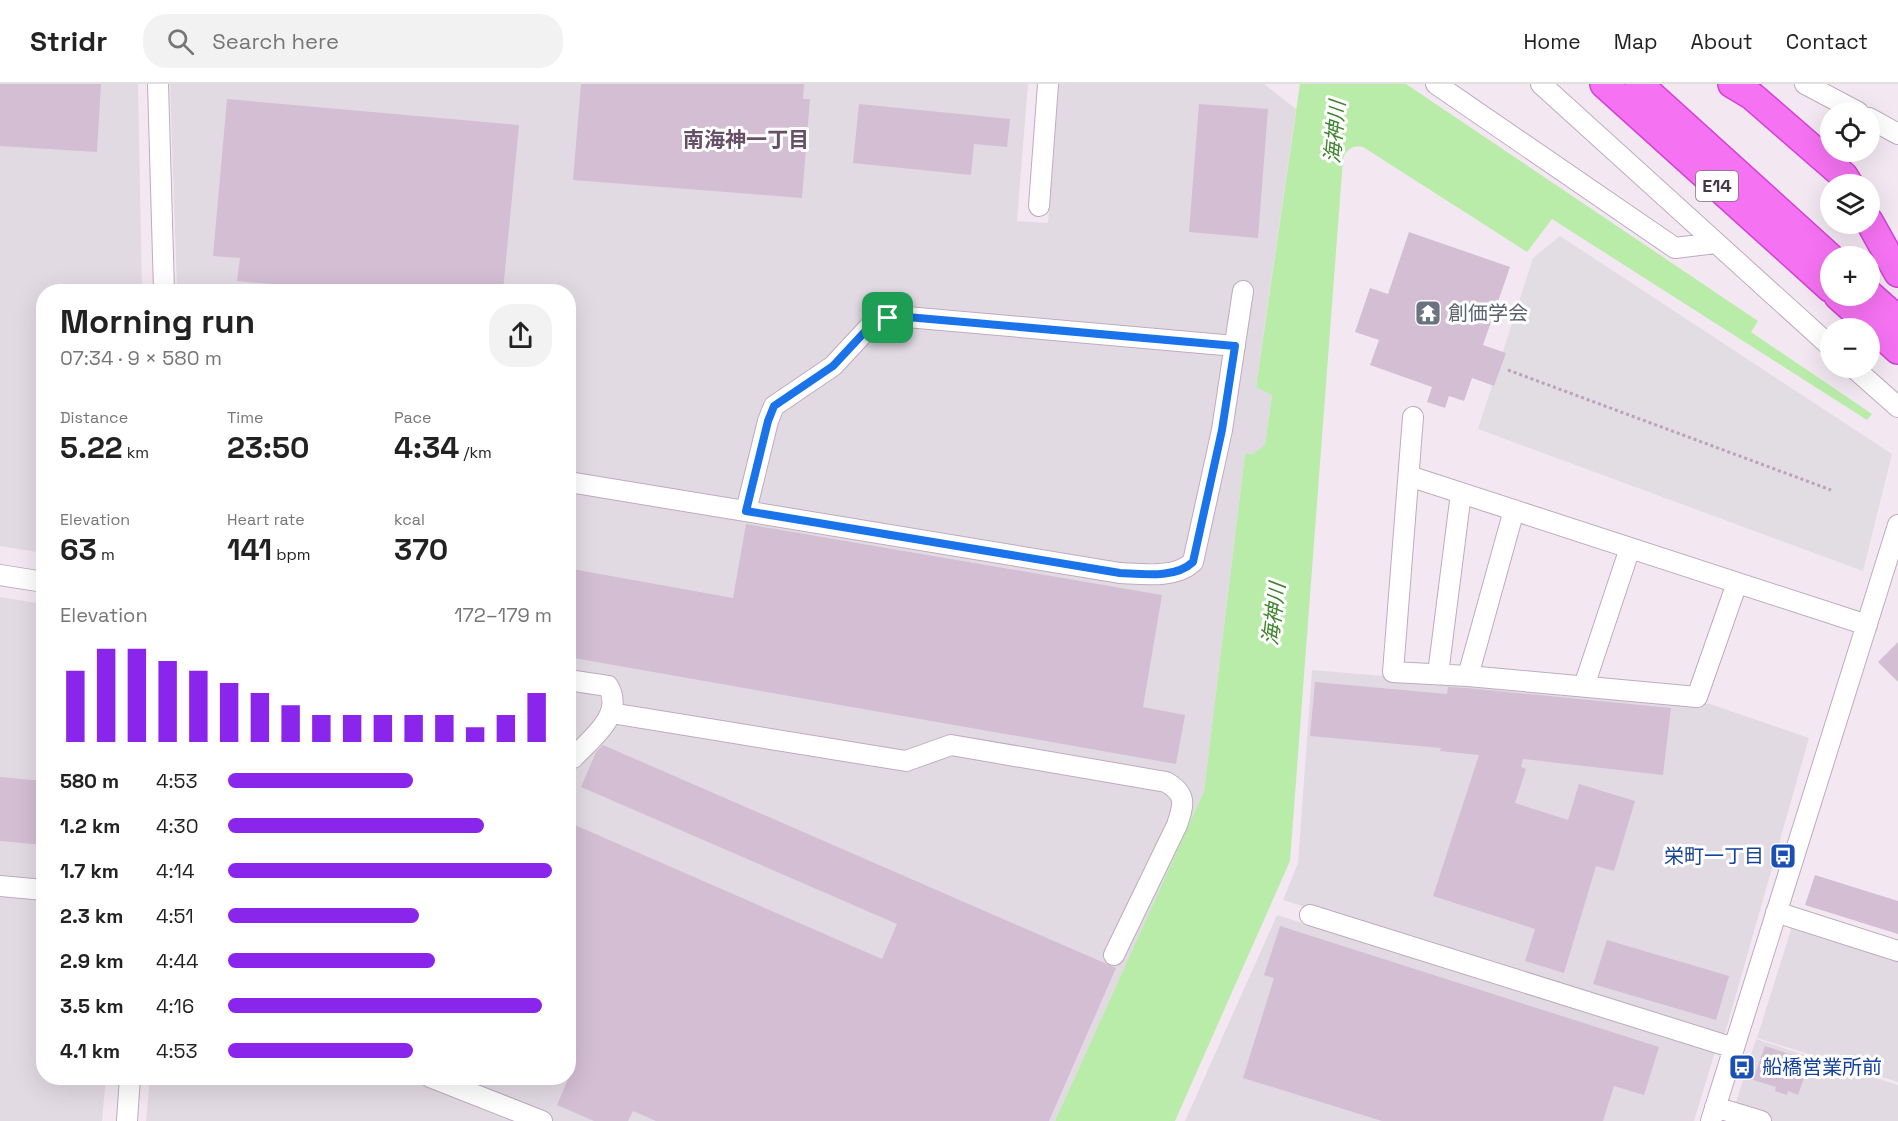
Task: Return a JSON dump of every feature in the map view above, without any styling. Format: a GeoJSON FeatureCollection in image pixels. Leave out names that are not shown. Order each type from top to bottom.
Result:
{"type":"FeatureCollection","features":[{"type":"Feature","properties":{"kind":"highway","name":"E14"},"geometry":{"type":"LineString","coordinates":[[1604,84],[1820,279]]}},
{"type":"Feature","properties":{"kind":"highway","name":"E14"},"geometry":{"type":"LineString","coordinates":[[1639,84],[1820,248]]}},
{"type":"Feature","properties":{"kind":"highway"},"geometry":{"type":"LineString","coordinates":[[1732,84],[1752,96],[1840,174]]}},
{"type":"Feature","properties":{"kind":"highway"},"geometry":{"type":"LineString","coordinates":[[1876,234],[1898,273]]}},
{"type":"Feature","properties":{"kind":"highway"},"geometry":{"type":"LineString","coordinates":[[1880,304],[1898,320]]}},
{"type":"Feature","properties":{"kind":"highway"},"geometry":{"type":"LineString","coordinates":[[1849,306],[1898,350]]}},
{"type":"Feature","properties":{"kind":"street"},"geometry":{"type":"LineString","coordinates":[[158,84],[164,284]]}},
{"type":"Feature","properties":{"kind":"street"},"geometry":{"type":"LineString","coordinates":[[1039,206],[1048,84]]}},
{"type":"Feature","properties":{"kind":"street"},"geometry":{"type":"LineString","coordinates":[[1436,84],[1675,248],[1716,243]]}},
{"type":"Feature","properties":{"kind":"street"},"geometry":{"type":"LineString","coordinates":[[1541,84],[1820,337]]}},
{"type":"Feature","properties":{"kind":"street"},"geometry":{"type":"LineString","coordinates":[[1804,84],[1839,102]]}},
{"type":"Feature","properties":{"kind":"street"},"geometry":{"type":"LineString","coordinates":[[1880,124],[1898,134]]}},
{"type":"Feature","properties":{"kind":"street"},"geometry":{"type":"LineString","coordinates":[[576,483],[1120,573],[1177,572],[1193,562],[1222,430],[1243,291]]}},
{"type":"Feature","properties":{"kind":"street"},"geometry":{"type":"LineString","coordinates":[[746,511],[768,421],[774,406],[833,366],[873,323],[888,318],[907,317],[1235,346]]}},
{"type":"Feature","properties":{"kind":"street"},"geometry":{"type":"LineString","coordinates":[[1865,378],[1898,407]]}},
{"type":"Feature","properties":{"kind":"street"},"geometry":{"type":"LineString","coordinates":[[1413,417],[1394,672],[1468,676],[1697,697],[1737,583]]}},
{"type":"Feature","properties":{"kind":"street"},"geometry":{"type":"LineString","coordinates":[[1409,476],[1867,625]]}},
{"type":"Feature","properties":{"kind":"street"},"geometry":{"type":"LineString","coordinates":[[1438,674],[1461,493]]}},
{"type":"Feature","properties":{"kind":"street"},"geometry":{"type":"LineString","coordinates":[[1468,676],[1514,510]]}},
{"type":"Feature","properties":{"kind":"street"},"geometry":{"type":"LineString","coordinates":[[1761,1121],[1713,1114],[1898,525]]}},
{"type":"Feature","properties":{"kind":"street"},"geometry":{"type":"LineString","coordinates":[[1584,686],[1630,548]]}},
{"type":"Feature","properties":{"kind":"street"},"geometry":{"type":"LineString","coordinates":[[0,575],[36,581]]}},
{"type":"Feature","properties":{"kind":"street"},"geometry":{"type":"LineString","coordinates":[[576,681],[608,686],[614,695],[614,707],[611,713],[600,730],[576,755]]}},
{"type":"Feature","properties":{"kind":"street"},"geometry":{"type":"LineString","coordinates":[[611,713],[906,761],[951,745],[1166,782],[1178,789],[1183,808],[1177,825],[1114,954]]}},
{"type":"Feature","properties":{"kind":"street"},"geometry":{"type":"LineString","coordinates":[[0,886],[36,889]]}},
{"type":"Feature","properties":{"kind":"street"},"geometry":{"type":"LineString","coordinates":[[1776,912],[1898,951]]}},
{"type":"Feature","properties":{"kind":"street"},"geometry":{"type":"LineString","coordinates":[[1310,915],[1734,1048]]}},
{"type":"Feature","properties":{"kind":"street"},"geometry":{"type":"LineString","coordinates":[[127,1121],[129,1085]]}},
{"type":"Feature","properties":{"kind":"street"},"geometry":{"type":"LineString","coordinates":[[450,1085],[542,1121]]}},
{"type":"Feature","properties":{"kind":"path"},"geometry":{"type":"LineString","coordinates":[[1508,370],[1831,489]]}},
{"type":"Feature","properties":{"kind":"shaded area"},"geometry":{"type":"Polygon","coordinates":[[[0,84],[138,84],[142,284],[36,284],[36,552],[0,546],[0,84]]]}},
{"type":"Feature","properties":{"kind":"shaded area"},"geometry":{"type":"Polygon","coordinates":[[[170,84],[1028,84],[1017,221],[1048,223],[1059,84],[1264,84],[1296,109],[1256,386],[1272,395],[1265,446],[1253,454],[1245,454],[1204,791],[1055,1121],[146,1121],[149,1085],[576,1085],[576,284],[177,284],[170,84]]]}},
{"type":"Feature","properties":{"kind":"shaded area"},"geometry":{"type":"Polygon","coordinates":[[[1560,236],[1892,454],[1863,571],[1478,429],[1533,258],[1560,236]]]}},
{"type":"Feature","properties":{"kind":"shaded area"},"geometry":{"type":"Polygon","coordinates":[[[0,597],[36,603],[36,1085],[105,1085],[102,1121],[0,1121],[0,597]]]}},
{"type":"Feature","properties":{"kind":"shaded area"},"geometry":{"type":"Polygon","coordinates":[[[1312,670],[1710,704],[1809,738],[1724,1037],[1283,900],[1298,863],[1312,670]]]}},
{"type":"Feature","properties":{"kind":"shaded area"},"geometry":{"type":"Polygon","coordinates":[[[1277,915],[1715,1052],[1694,1121],[1185,1121],[1277,915]]]}},
{"type":"Feature","properties":{"kind":"shaded area"},"geometry":{"type":"Polygon","coordinates":[[[1793,923],[1898,957],[1898,1082],[1757,1038],[1793,923]]]}},
{"type":"Feature","properties":{"kind":"shaded area"},"geometry":{"type":"Polygon","coordinates":[[[1756,1039],[1898,1085],[1898,1121],[1730,1121],[1756,1039]]]}},
{"type":"Feature","properties":{"kind":"water","name":"海神川"},"geometry":{"type":"Polygon","coordinates":[[[1300,84],[1406,84],[1758,321],[1751,332],[1872,414],[1867,420],[1552,219],[1527,252],[1363,147],[1356,146],[1348,151],[1343,159],[1290,861],[1175,1121],[1055,1121],[1204,791],[1245,454],[1253,454],[1265,445],[1272,395],[1256,387],[1300,84]]]}},
{"type":"Feature","properties":{"kind":"building"},"geometry":{"type":"Polygon","coordinates":[[[0,84],[101,84],[97,152],[0,146],[0,84]]]}},
{"type":"Feature","properties":{"kind":"building"},"geometry":{"type":"Polygon","coordinates":[[[581,84],[804,84],[803,99],[810,99],[802,198],[573,180],[581,84]]]}},
{"type":"Feature","properties":{"kind":"building"},"geometry":{"type":"Polygon","coordinates":[[[227,99],[519,125],[504,284],[270,284],[237,281],[240,258],[213,256],[227,99]]]}},
{"type":"Feature","properties":{"kind":"building"},"geometry":{"type":"Polygon","coordinates":[[[859,104],[1010,119],[1007,147],[974,144],[971,175],[853,163],[859,104]]]}},
{"type":"Feature","properties":{"kind":"building"},"geometry":{"type":"Polygon","coordinates":[[[1199,104],[1268,109],[1258,238],[1189,232],[1199,104]]]}},
{"type":"Feature","properties":{"kind":"building","name":"創価学会"},"geometry":{"type":"Polygon","coordinates":[[[1409,232],[1510,267],[1483,345],[1506,353],[1494,386],[1472,378],[1464,401],[1449,396],[1445,408],[1427,402],[1432,387],[1370,365],[1379,340],[1355,332],[1370,288],[1388,294],[1409,232]]]}},
{"type":"Feature","properties":{"kind":"building"},"geometry":{"type":"Polygon","coordinates":[[[746,524],[1162,595],[1143,707],[1185,715],[1176,764],[576,658],[576,570],[733,598],[746,524]]]}},
{"type":"Feature","properties":{"kind":"building"},"geometry":{"type":"Polygon","coordinates":[[[1898,642],[1898,682],[1878,662],[1898,642]]]}},
{"type":"Feature","properties":{"kind":"building"},"geometry":{"type":"Polygon","coordinates":[[[1315,682],[1447,694],[1448,687],[1467,688],[1671,708],[1663,775],[1523,759],[1521,767],[1526,769],[1515,803],[1568,820],[1579,784],[1635,801],[1614,871],[1596,866],[1564,973],[1525,961],[1535,929],[1433,896],[1479,755],[1440,751],[1441,748],[1310,736],[1315,682]]]}},
{"type":"Feature","properties":{"kind":"building"},"geometry":{"type":"Polygon","coordinates":[[[603,745],[1116,968],[1049,1121],[656,1121],[633,1111],[628,1121],[594,1121],[557,1105],[565,1085],[576,1085],[576,825],[882,959],[897,924],[581,787],[596,752],[603,745]]]}},
{"type":"Feature","properties":{"kind":"building"},"geometry":{"type":"Polygon","coordinates":[[[0,777],[36,780],[36,844],[0,841],[0,777]]]}},
{"type":"Feature","properties":{"kind":"building"},"geometry":{"type":"Polygon","coordinates":[[[1815,875],[1898,901],[1898,934],[1805,905],[1815,875]]]}},
{"type":"Feature","properties":{"kind":"building"},"geometry":{"type":"Polygon","coordinates":[[[1280,926],[1659,1047],[1644,1095],[1614,1086],[1603,1121],[1382,1121],[1243,1078],[1274,978],[1264,975],[1280,926]]]}},
{"type":"Feature","properties":{"kind":"building"},"geometry":{"type":"Polygon","coordinates":[[[1607,940],[1729,976],[1716,1020],[1593,984],[1607,940]]]}},
{"type":"Feature","properties":{"kind":"building"},"geometry":{"type":"Polygon","coordinates":[[[1765,1046],[1810,1061],[1798,1095],[1788,1091],[1787,1095],[1775,1091],[1776,1087],[1753,1080],[1765,1046]]]}},
{"type":"Feature","properties":{"kind":"place","name":"創価学会"},"geometry":{"type":"Point","coordinates":[1428,313]}},
{"type":"Feature","properties":{"kind":"place","name":"栄町一丁目"},"geometry":{"type":"Point","coordinates":[1783,856]}},
{"type":"Feature","properties":{"kind":"place","name":"船橋営業所前"},"geometry":{"type":"Point","coordinates":[1742,1067]}},
{"type":"Feature","properties":{"kind":"district","name":"南海神一丁目"},"geometry":{"type":"Point","coordinates":[746,140]}},
{"type":"Feature","properties":{"kind":"route"},"geometry":{"type":"LineString","coordinates":[[907,317],[1235,346],[1222,430],[1193,562],[1177,572],[1120,573],[746,511],[768,421],[774,406],[833,366],[873,323],[888,318],[907,317]]}}]}
